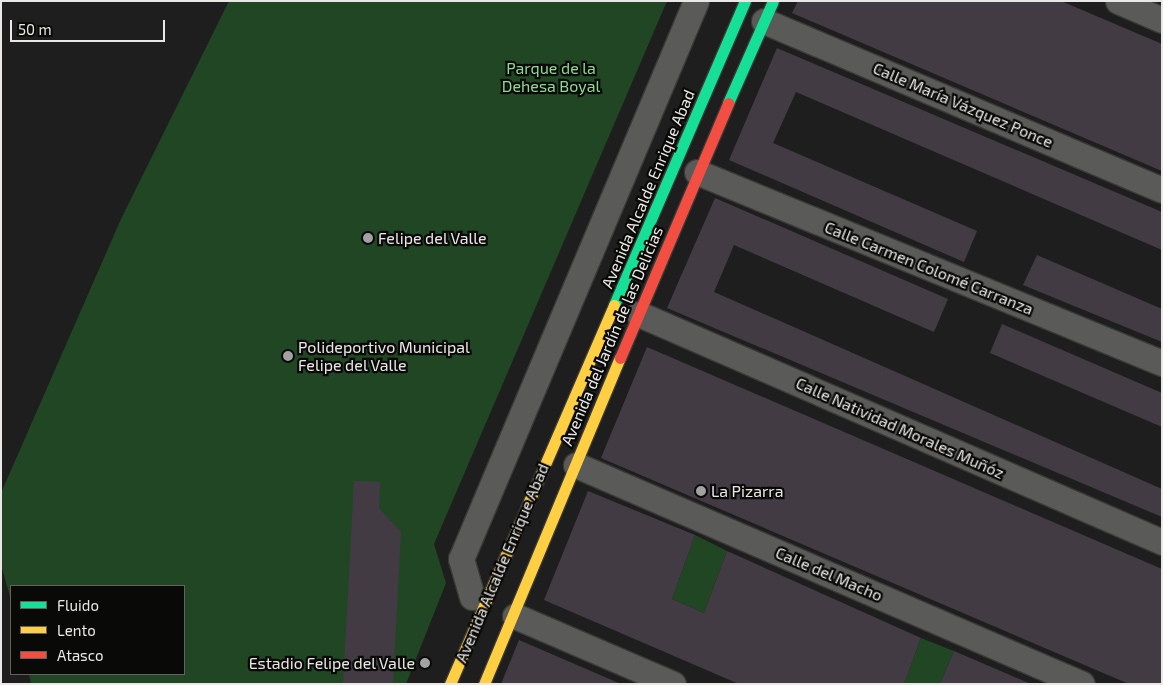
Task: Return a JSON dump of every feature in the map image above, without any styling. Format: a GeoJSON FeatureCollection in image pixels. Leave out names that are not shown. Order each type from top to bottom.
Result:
{"type":"FeatureCollection","features":[{"type":"Feature","properties":{"kind":"main road","name":"Avenida Alcalde Enrique Abad"},"geometry":{"type":"LineString","coordinates":[[450,684],[744,1]]}},
{"type":"Feature","properties":{"kind":"main road","name":"Avenida del Jardín de las Delicias"},"geometry":{"type":"LineString","coordinates":[[484,684],[515,616],[697,172],[769,11]]}},
{"type":"Feature","properties":{"kind":"street","name":"Avenida Alcalde Enrique Abad"},"geometry":{"type":"LineString","coordinates":[[473,594],[461,559],[696,1]]}},
{"type":"Feature","properties":{"kind":"street"},"geometry":{"type":"LineString","coordinates":[[1118,1],[1162,20]]}},
{"type":"Feature","properties":{"kind":"street","name":"Calle María Vázquez Ponce"},"geometry":{"type":"LineString","coordinates":[[769,11],[1162,190]]}},
{"type":"Feature","properties":{"kind":"street","name":"Calle Carmen Colomé Carranza"},"geometry":{"type":"LineString","coordinates":[[697,172],[1162,363]]}},
{"type":"Feature","properties":{"kind":"street","name":"Calle Natividad Morales Muñóz"},"geometry":{"type":"LineString","coordinates":[[639,314],[1162,542]]}},
{"type":"Feature","properties":{"kind":"street","name":"Calle del Macho"},"geometry":{"type":"LineString","coordinates":[[576,465],[1082,684]]}},
{"type":"Feature","properties":{"kind":"street"},"geometry":{"type":"LineString","coordinates":[[515,616],[673,684]]}},
{"type":"Feature","properties":{"kind":"green space","name":"Polideportivo Municipal Felipe del Valle"},"geometry":{"type":"Polygon","coordinates":[[[229,1],[667,1],[434,544],[446,583],[406,684],[31,684],[29,675],[185,675],[185,585],[10,585],[10,596],[1,565],[1,493],[121,219],[229,1]]]}},
{"type":"Feature","properties":{"kind":"green space"},"geometry":{"type":"Polygon","coordinates":[[[695,535],[727,551],[704,613],[672,599],[695,535]]]}},
{"type":"Feature","properties":{"kind":"green space"},"geometry":{"type":"Polygon","coordinates":[[[921,638],[954,651],[940,684],[904,684],[921,638]]]}},
{"type":"Feature","properties":{"kind":"building"},"geometry":{"type":"Polygon","coordinates":[[[798,1],[1061,1],[1162,44],[1162,171],[792,13],[798,1]]]}},
{"type":"Feature","properties":{"kind":"building"},"geometry":{"type":"Polygon","coordinates":[[[777,48],[1162,212],[1162,250],[796,92],[773,143],[977,231],[964,262],[729,160],[777,48]]]}},
{"type":"Feature","properties":{"kind":"building"},"geometry":{"type":"Polygon","coordinates":[[[715,198],[948,299],[934,332],[734,245],[714,292],[1162,489],[1162,517],[667,308],[715,198]]]}},
{"type":"Feature","properties":{"kind":"building"},"geometry":{"type":"Polygon","coordinates":[[[1037,255],[1162,309],[1162,342],[1023,285],[1037,255]]]}},
{"type":"Feature","properties":{"kind":"building"},"geometry":{"type":"Polygon","coordinates":[[[1002,324],[1162,393],[1162,427],[990,353],[1002,324]]]}},
{"type":"Feature","properties":{"kind":"building"},"geometry":{"type":"Polygon","coordinates":[[[647,347],[1162,569],[1162,684],[1129,684],[601,458],[647,347]]]}},
{"type":"Feature","properties":{"kind":"building"},"geometry":{"type":"Polygon","coordinates":[[[354,481],[380,482],[379,508],[401,532],[393,684],[343,684],[354,481]]]}},
{"type":"Feature","properties":{"kind":"building"},"geometry":{"type":"Polygon","coordinates":[[[588,491],[695,535],[672,599],[704,613],[727,551],[921,638],[904,684],[739,684],[544,600],[588,491]]]}},
{"type":"Feature","properties":{"kind":"building"},"geometry":{"type":"Polygon","coordinates":[[[519,640],[621,684],[501,684],[519,640]]]}},
{"type":"Feature","properties":{"kind":"building"},"geometry":{"type":"Polygon","coordinates":[[[954,651],[1031,684],[940,684],[954,651]]]}},
{"type":"Feature","properties":{"kind":"traffic: fast"},"geometry":{"type":"LineString","coordinates":[[614,305],[745,1]]}},
{"type":"Feature","properties":{"kind":"traffic: fast"},"geometry":{"type":"LineString","coordinates":[[728,103],[773,1]]}},
{"type":"Feature","properties":{"kind":"traffic: slow"},"geometry":{"type":"LineString","coordinates":[[450,684],[614,305]]}},
{"type":"Feature","properties":{"kind":"traffic: slow"},"geometry":{"type":"LineString","coordinates":[[484,684],[620,358]]}},
{"type":"Feature","properties":{"kind":"traffic: jam"},"geometry":{"type":"LineString","coordinates":[[620,358],[728,103]]}},
{"type":"Feature","properties":{"kind":"place","name":"Felipe del Valle"},"geometry":{"type":"Point","coordinates":[368,238]}},
{"type":"Feature","properties":{"kind":"place","name":"Polideportivo Municipal Felipe del Valle"},"geometry":{"type":"Point","coordinates":[288,356]}},
{"type":"Feature","properties":{"kind":"place","name":"La Pizarra"},"geometry":{"type":"Point","coordinates":[701,491]}},
{"type":"Feature","properties":{"kind":"place","name":"Estadio Felipe del Valle"},"geometry":{"type":"Point","coordinates":[425,663]}},
{"type":"Feature","properties":{"kind":"park label","name":"Parque de la Dehesa Boyal"},"geometry":{"type":"Point","coordinates":[551,77]}}]}
